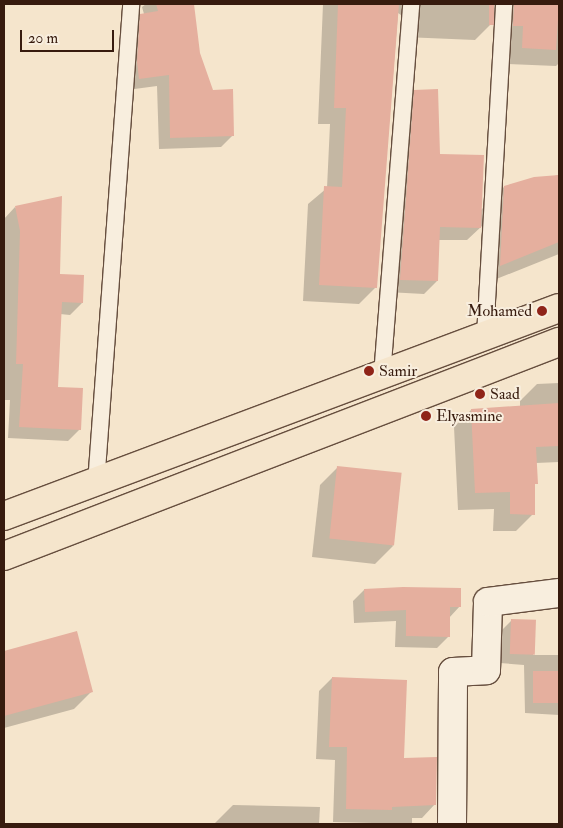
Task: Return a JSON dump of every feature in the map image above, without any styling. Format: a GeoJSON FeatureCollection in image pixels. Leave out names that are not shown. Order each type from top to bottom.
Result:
{"type":"FeatureCollection","features":[{"type":"Feature","properties":{"kind":"highway"},"geometry":{"type":"LineString","coordinates":[[4,516],[96,484],[559,308]]}},
{"type":"Feature","properties":{"kind":"highway"},"geometry":{"type":"LineString","coordinates":[[4,556],[559,342]]}},
{"type":"Feature","properties":{"kind":"street"},"geometry":{"type":"LineString","coordinates":[[452,824],[453,672],[486,670],[488,602],[559,593]]}},
{"type":"Feature","properties":{"kind":"lane"},"geometry":{"type":"LineString","coordinates":[[96,484],[131,4]]}},
{"type":"Feature","properties":{"kind":"lane"},"geometry":{"type":"LineString","coordinates":[[382,376],[411,4]]}},
{"type":"Feature","properties":{"kind":"lane"},"geometry":{"type":"LineString","coordinates":[[486,336],[504,4]]}},
{"type":"Feature","properties":{"kind":"building"},"geometry":{"type":"Polygon","coordinates":[[[156,4],[194,4],[200,53],[213,90],[233,89],[234,136],[170,138],[169,75],[139,79],[137,62],[140,14],[158,11],[156,4]]]}},
{"type":"Feature","properties":{"kind":"building"},"geometry":{"type":"Polygon","coordinates":[[[338,4],[399,4],[377,288],[319,285],[324,186],[342,187],[346,108],[334,108],[338,4]]]}},
{"type":"Feature","properties":{"kind":"building"},"geometry":{"type":"Polygon","coordinates":[[[489,4],[494,4],[494,25],[489,25],[489,4]]]}},
{"type":"Feature","properties":{"kind":"building"},"geometry":{"type":"Polygon","coordinates":[[[514,4],[559,4],[556,50],[522,48],[523,26],[513,26],[514,4]]]}},
{"type":"Feature","properties":{"kind":"building"},"geometry":{"type":"Polygon","coordinates":[[[438,89],[440,154],[484,155],[481,228],[440,227],[438,281],[400,280],[414,90],[438,89]]]}},
{"type":"Feature","properties":{"kind":"building"},"geometry":{"type":"Polygon","coordinates":[[[559,175],[559,242],[500,266],[504,186],[534,177],[559,175]]]}},
{"type":"Feature","properties":{"kind":"building"},"geometry":{"type":"Polygon","coordinates":[[[62,196],[60,274],[84,275],[83,303],[62,302],[58,387],[83,388],[81,430],[19,427],[23,364],[16,364],[20,231],[15,206],[62,196]]]}},
{"type":"Feature","properties":{"kind":"building"},"geometry":{"type":"Polygon","coordinates":[[[559,403],[559,446],[536,447],[538,484],[535,484],[535,515],[510,514],[510,492],[475,493],[471,409],[559,403]]]}},
{"type":"Feature","properties":{"kind":"building"},"geometry":{"type":"Polygon","coordinates":[[[337,466],[402,473],[394,545],[329,539],[337,466]]]}},
{"type":"Feature","properties":{"kind":"building"},"geometry":{"type":"Polygon","coordinates":[[[403,587],[461,588],[461,607],[450,607],[450,637],[406,636],[406,610],[365,612],[364,589],[403,587]]]}},
{"type":"Feature","properties":{"kind":"building"},"geometry":{"type":"Polygon","coordinates":[[[511,619],[536,620],[535,655],[510,654],[511,619]]]}},
{"type":"Feature","properties":{"kind":"building"},"geometry":{"type":"Polygon","coordinates":[[[77,631],[93,692],[4,716],[4,651],[77,631]]]}},
{"type":"Feature","properties":{"kind":"building"},"geometry":{"type":"Polygon","coordinates":[[[533,671],[559,671],[559,703],[533,703],[533,671]]]}},
{"type":"Feature","properties":{"kind":"building"},"geometry":{"type":"Polygon","coordinates":[[[332,677],[407,680],[404,758],[437,757],[436,805],[392,807],[392,810],[346,809],[347,747],[329,747],[332,677]]]}},
{"type":"Feature","properties":{"kind":"place","name":"Mohamed"},"geometry":{"type":"Point","coordinates":[542,311]}},
{"type":"Feature","properties":{"kind":"place","name":"Samir"},"geometry":{"type":"Point","coordinates":[369,371]}},
{"type":"Feature","properties":{"kind":"place","name":"Saad"},"geometry":{"type":"Point","coordinates":[480,394]}},
{"type":"Feature","properties":{"kind":"place","name":"Elyasmine"},"geometry":{"type":"Point","coordinates":[426,416]}}]}
